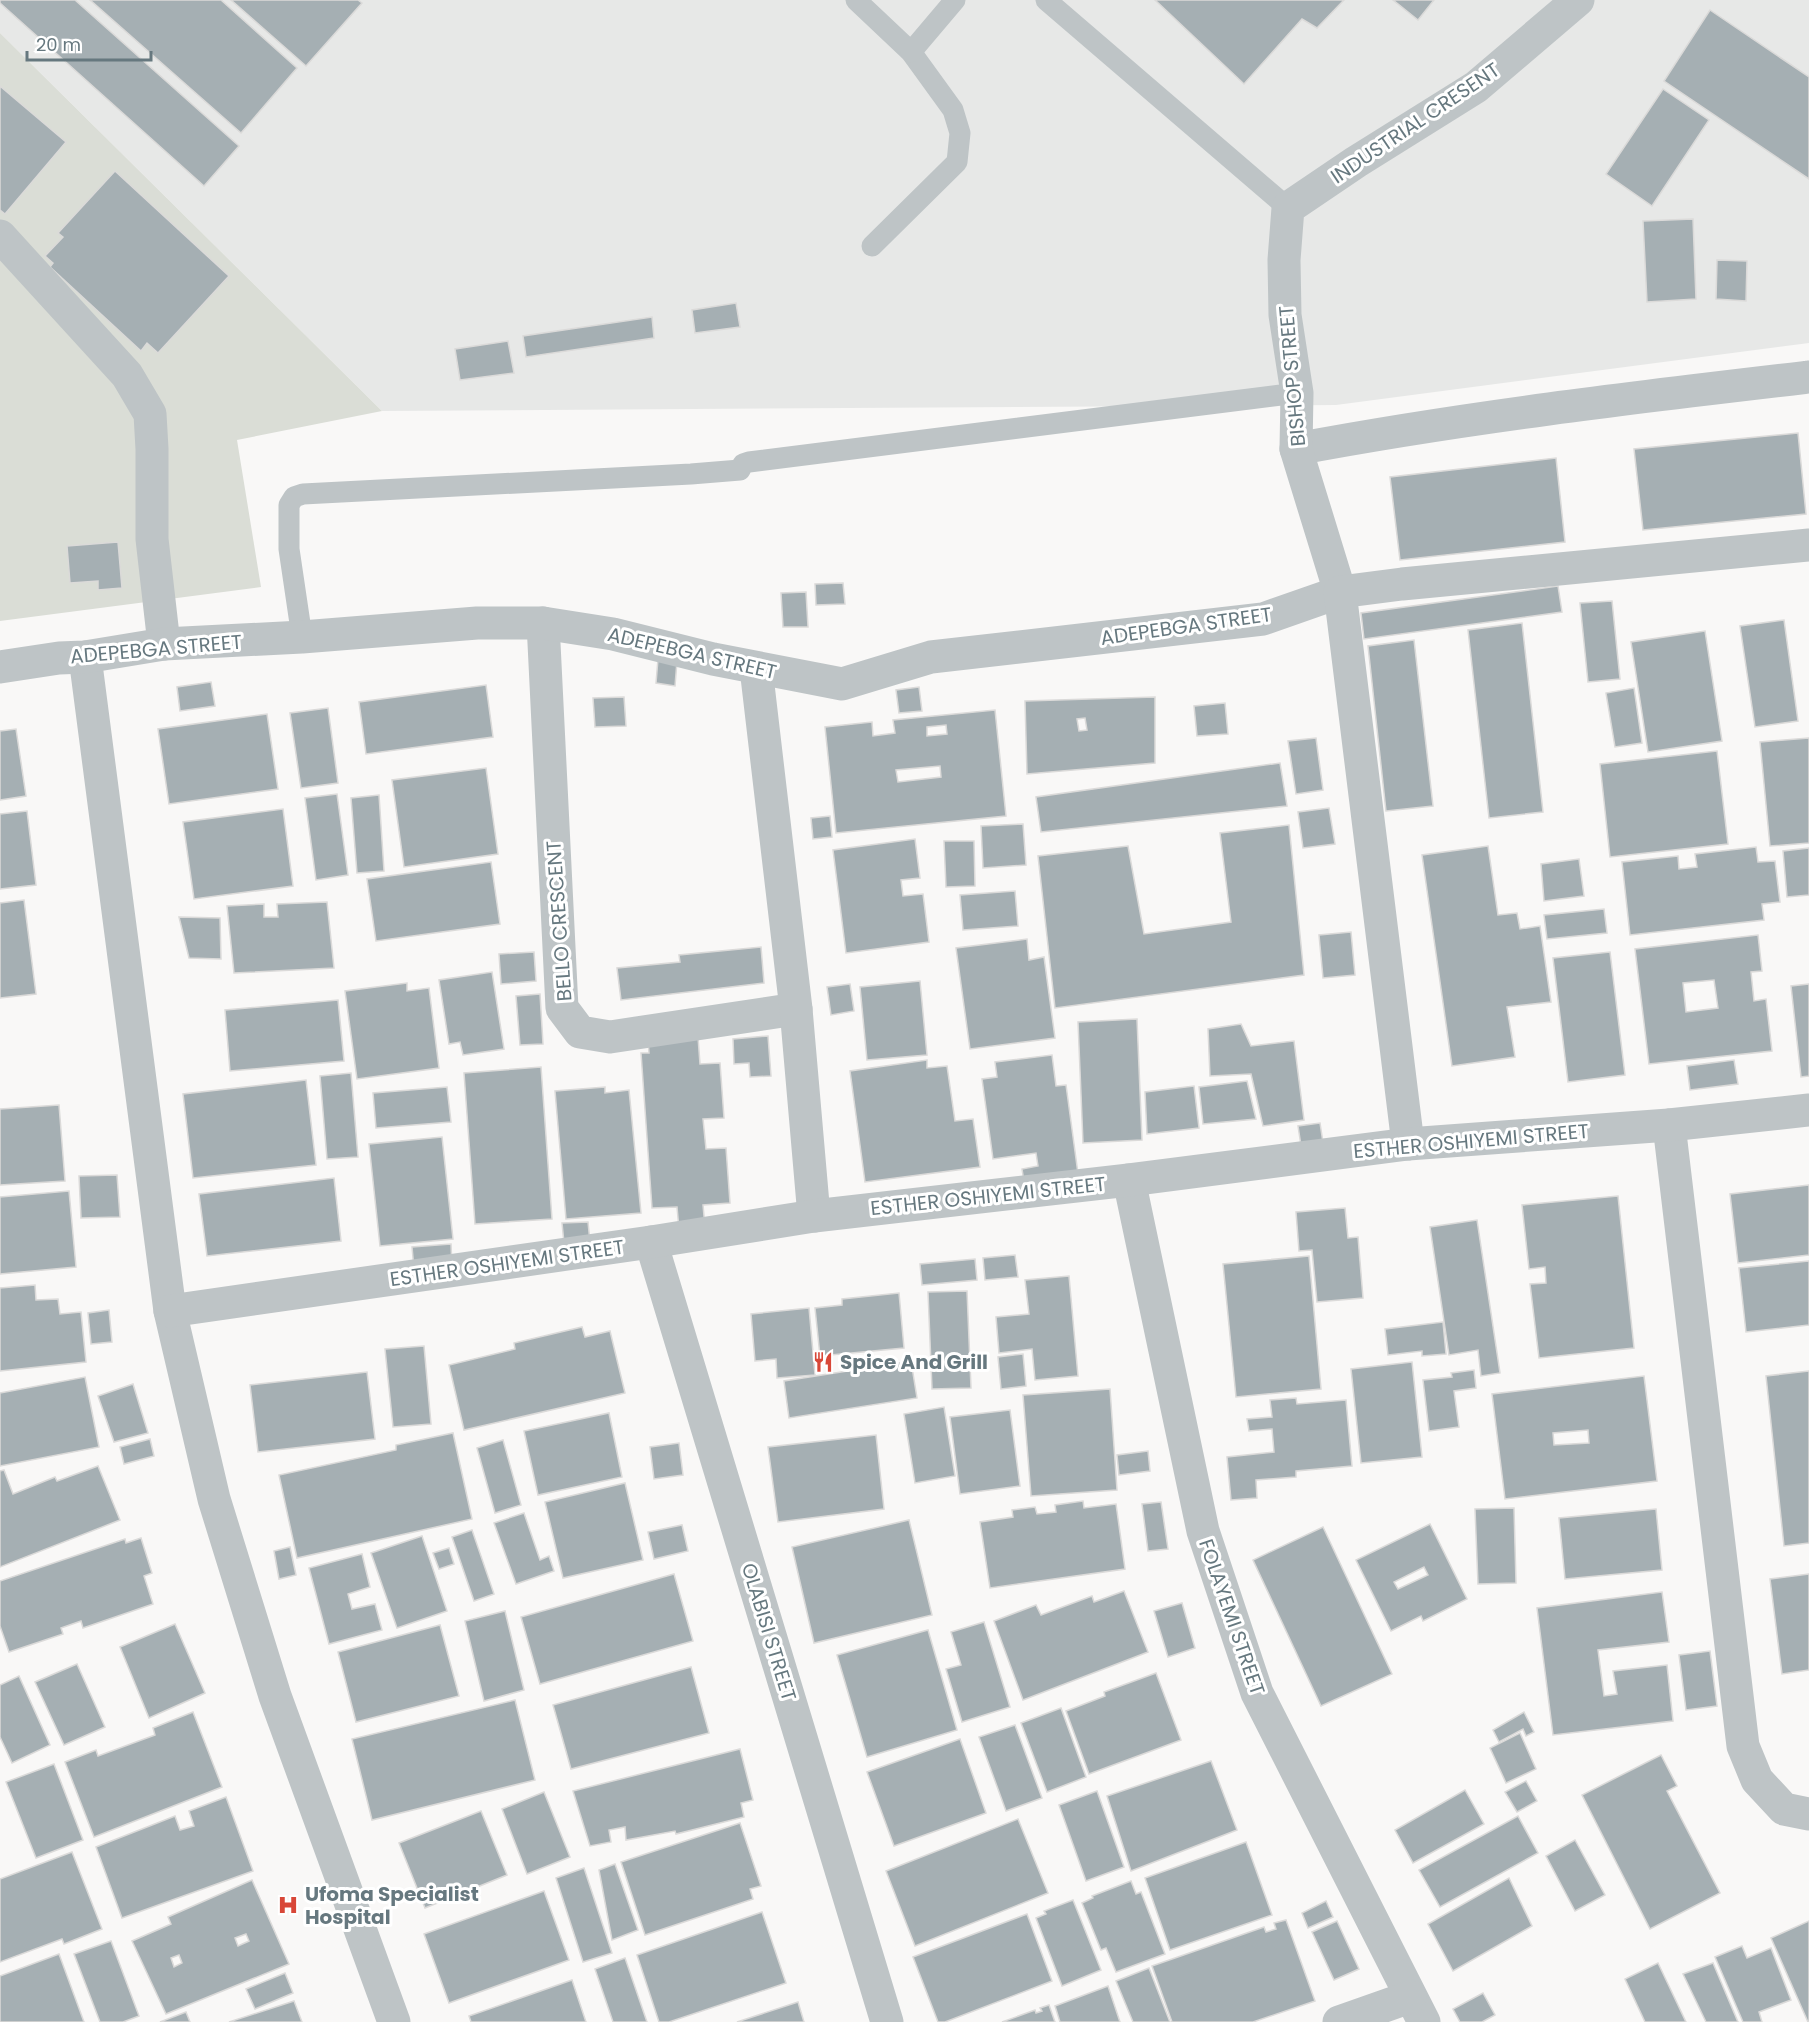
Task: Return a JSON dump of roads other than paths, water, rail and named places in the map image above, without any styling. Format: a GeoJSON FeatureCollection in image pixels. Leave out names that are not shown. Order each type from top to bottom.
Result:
{"type":"FeatureCollection","features":[{"type":"Feature","properties":{"kind":"street","name":"INDUSTRIAL CRESENT"},"geometry":{"type":"LineString","coordinates":[[1288,208],[1356,162],[1476,87],[1578,0]]}},
{"type":"Feature","properties":{"kind":"street","name":"BISHOP STREET"},"geometry":{"type":"LineString","coordinates":[[1288,208],[1284,260],[1286,315],[1297,393],[1296,449],[1340,592]]}},
{"type":"Feature","properties":{"kind":"street"},"geometry":{"type":"LineString","coordinates":[[0,236],[127,375],[150,414],[152,539],[164,644]]}},
{"type":"Feature","properties":{"kind":"street"},"geometry":{"type":"LineString","coordinates":[[1296,449],[1364,436],[1613,400],[1809,377]]}},
{"type":"Feature","properties":{"kind":"street","name":"ADEPEBGA STREET"},"geometry":{"type":"LineString","coordinates":[[0,667],[59,658],[85,657],[164,644],[302,637],[477,622],[543,623],[613,634],[713,659],[842,684],[931,657],[1263,619],[1340,592],[1809,545]]}},
{"type":"Feature","properties":{"kind":"street"},"geometry":{"type":"LineString","coordinates":[[1340,592],[1408,1144]]}},
{"type":"Feature","properties":{"kind":"street","name":"BELLO CRESCENT"},"geometry":{"type":"LineString","coordinates":[[543,623],[562,1008],[580,1032],[609,1037],[796,1009]]}},
{"type":"Feature","properties":{"kind":"street"},"geometry":{"type":"LineString","coordinates":[[85,657],[170,1311],[214,1499],[272,1685],[394,2022]]}},
{"type":"Feature","properties":{"kind":"street"},"geometry":{"type":"LineString","coordinates":[[756,668],[796,1009],[814,1216]]}},
{"type":"Feature","properties":{"kind":"street","name":"ESTHER OSHIYEMI STREET"},"geometry":{"type":"LineString","coordinates":[[170,1311],[651,1242],[814,1216],[1129,1180],[1408,1144],[1669,1125],[1809,1110]]}},
{"type":"Feature","properties":{"kind":"street"},"geometry":{"type":"LineString","coordinates":[[1669,1125],[1743,1746],[1757,1780],[1784,1809],[1809,1814]]}},
{"type":"Feature","properties":{"kind":"street","name":"FOLAYEMI STREET"},"geometry":{"type":"LineString","coordinates":[[1129,1180],[1203,1531],[1257,1693],[1417,2009]]}},
{"type":"Feature","properties":{"kind":"street","name":"OLABISI STREET"},"geometry":{"type":"LineString","coordinates":[[651,1242],[887,2022]]}},
{"type":"Feature","properties":{"kind":"street"},"geometry":{"type":"LineString","coordinates":[[1339,2022],[1417,2009]]}},
{"type":"Feature","properties":{"kind":"lane"},"geometry":{"type":"LineString","coordinates":[[856,0],[912,52],[953,110],[960,133],[957,162],[872,246]]}},
{"type":"Feature","properties":{"kind":"lane"},"geometry":{"type":"LineString","coordinates":[[912,52],[955,0]]}},
{"type":"Feature","properties":{"kind":"lane"},"geometry":{"type":"LineString","coordinates":[[1046,0],[1288,208]]}},
{"type":"Feature","properties":{"kind":"lane"},"geometry":{"type":"LineString","coordinates":[[302,637],[289,549],[289,505],[294,497],[303,494],[740,470],[743,464],[749,462],[1297,393]]}},
{"type":"Feature","properties":{"kind":"place","name":"Spice And Grill"},"geometry":{"type":"Point","coordinates":[823,1362]}},
{"type":"Feature","properties":{"kind":"place","name":"Ufoma Specialist Hospital"},"geometry":{"type":"Point","coordinates":[288,1905]}}]}
